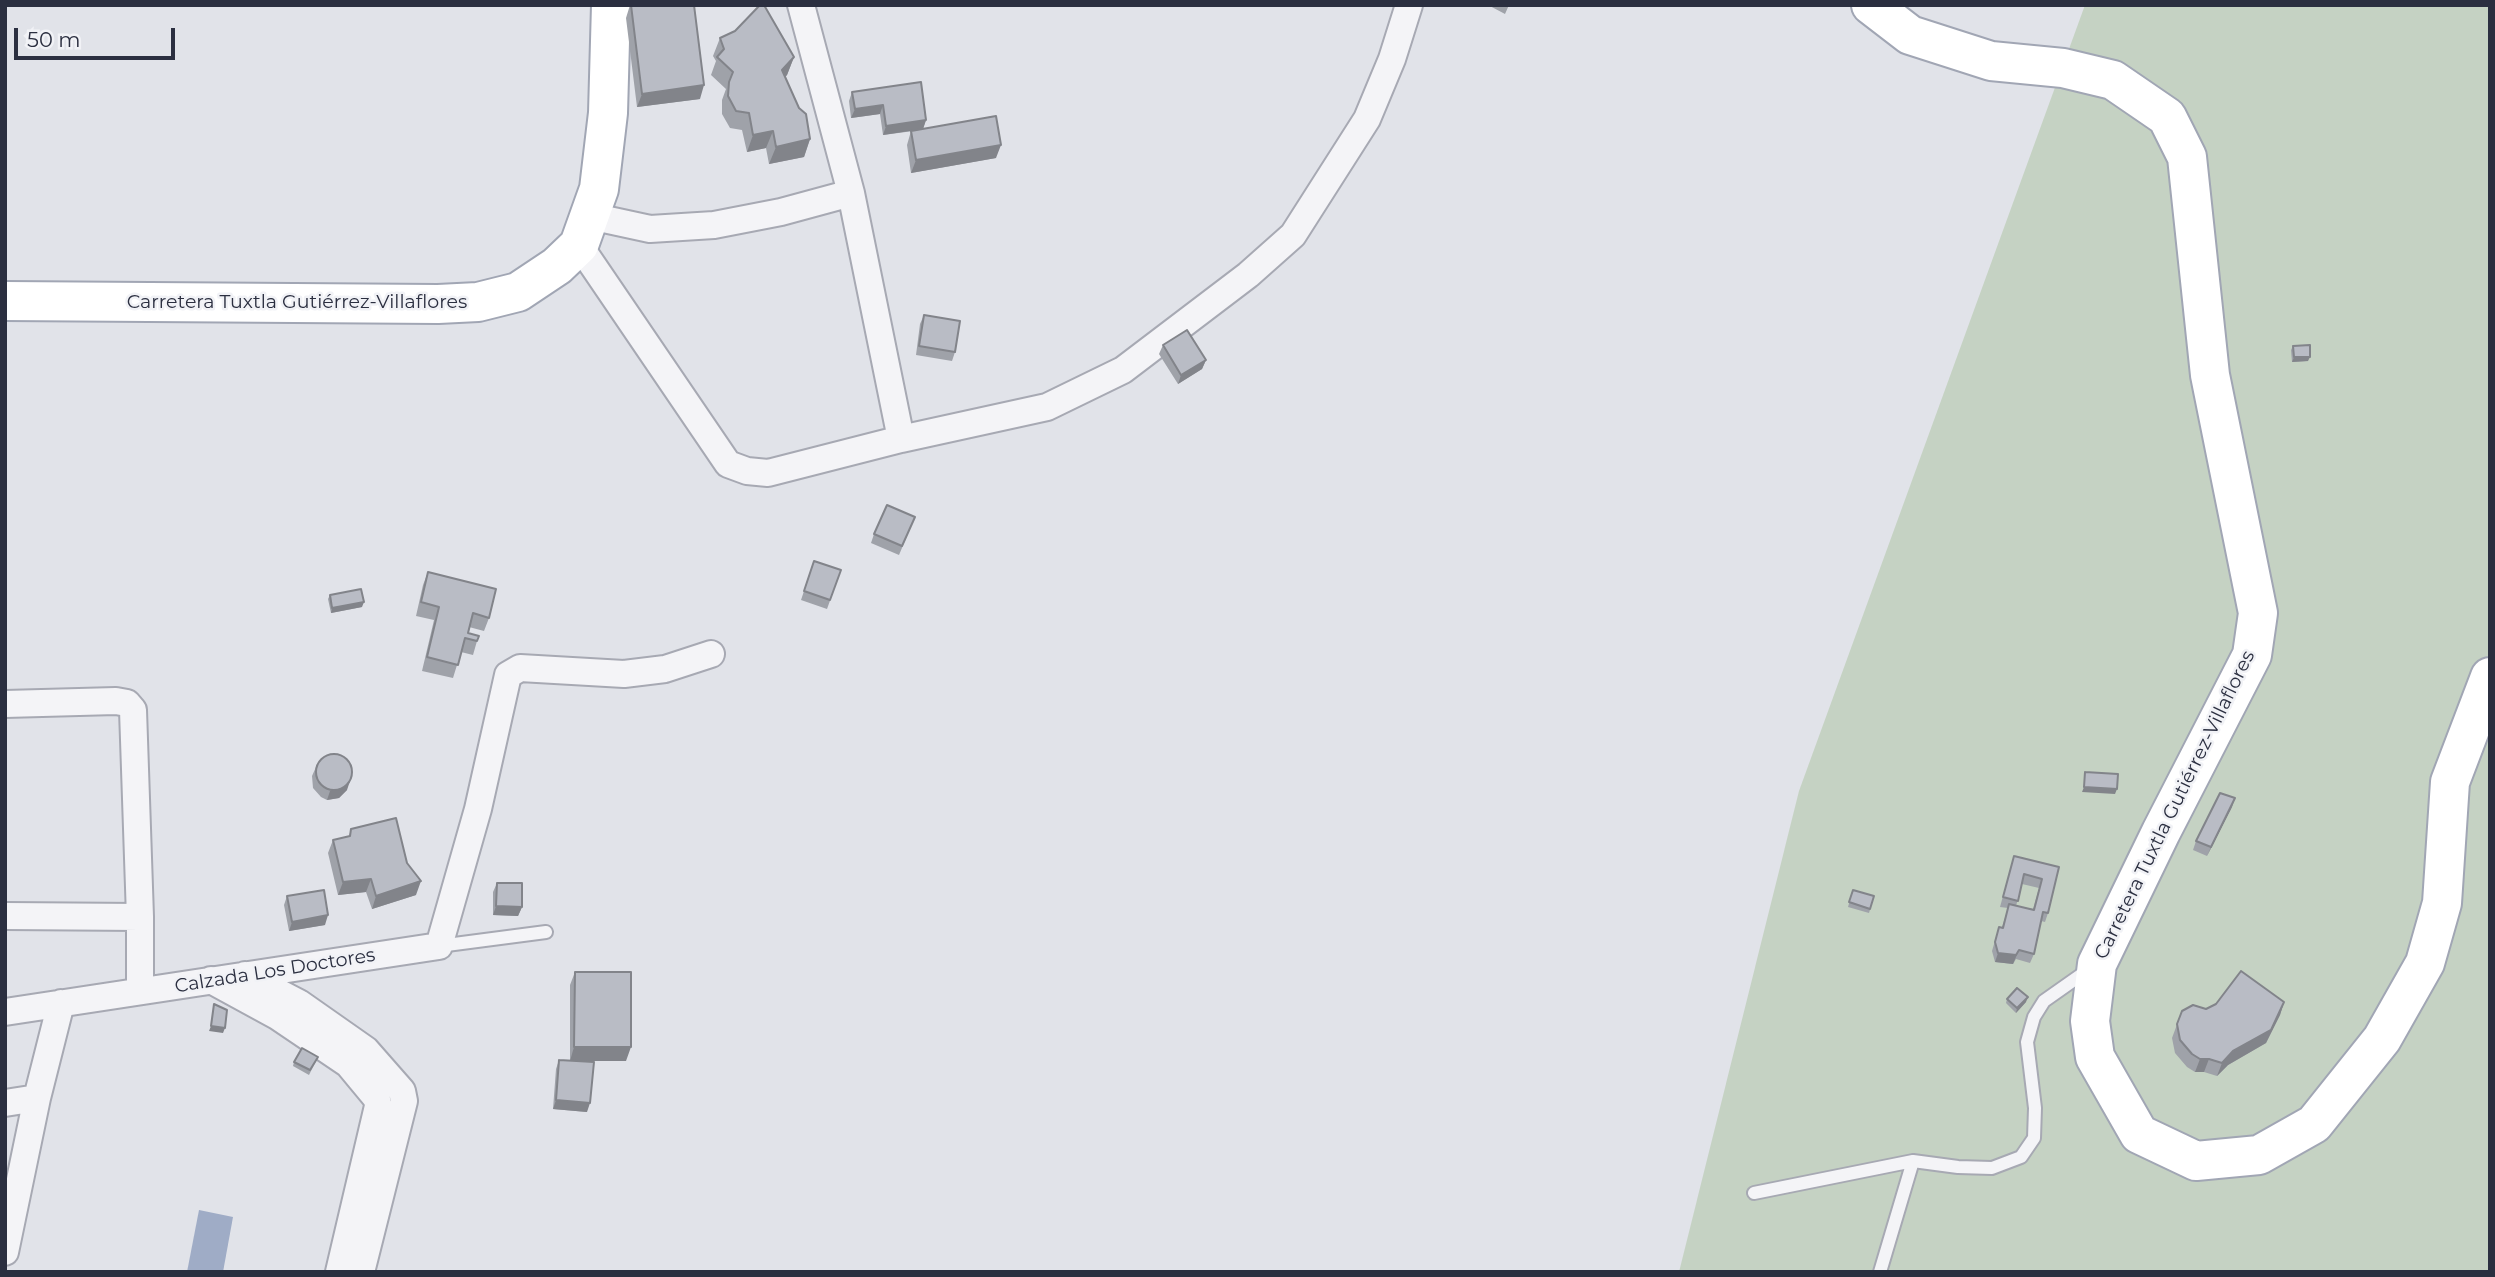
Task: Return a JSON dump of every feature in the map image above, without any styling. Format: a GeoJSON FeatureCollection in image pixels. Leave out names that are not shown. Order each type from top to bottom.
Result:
{"type":"FeatureCollection","features":[{"type":"Feature","properties":{"kind":"main road","name":"Carretera Tuxtla Gutiérrez-Villaflores"},"geometry":{"type":"LineString","coordinates":[[5,301],[424,304],[478,302],[518,292],[558,266],[585,230],[599,190],[605,146],[611,5]]}},
{"type":"Feature","properties":{"kind":"main road","name":"Carretera Tuxtla Gutiérrez-Villaflores"},"geometry":{"type":"LineString","coordinates":[[1871,5],[1910,35],[1992,61],[2063,68],[2113,80],[2167,117],[2187,157],[2210,375],[2259,613],[2252,655],[2097,964],[2090,1021],[2095,1057],[2139,1135],[2196,1161],[2259,1155],[2314,1124],[2382,1039],[2425,963],[2442,903],[2450,782],[2490,677]]}},
{"type":"Feature","properties":{"kind":"street"},"geometry":{"type":"LineString","coordinates":[[801,5],[851,193],[901,439]]}},
{"type":"Feature","properties":{"kind":"street"},"geometry":{"type":"LineString","coordinates":[[585,230],[728,464],[747,471],[768,473],[901,439],[1046,407],[1123,370],[1248,275],[1293,235],[1367,119],[1392,59],[1409,5]]}},
{"type":"Feature","properties":{"kind":"street"},"geometry":{"type":"LineString","coordinates":[[585,230],[715,225],[781,212],[851,193]]}},
{"type":"Feature","properties":{"kind":"street"},"geometry":{"type":"LineString","coordinates":[[439,946],[478,810],[508,675],[520,668],[624,674],[665,669],[711,654]]}},
{"type":"Feature","properties":{"kind":"street"},"geometry":{"type":"LineString","coordinates":[[5,704],[116,701],[127,704],[133,710],[140,991]]}},
{"type":"Feature","properties":{"kind":"street"},"geometry":{"type":"LineString","coordinates":[[5,916],[140,916]]}},
{"type":"Feature","properties":{"kind":"street","name":"Calzada Los Doctores"},"geometry":{"type":"LineString","coordinates":[[5,1012],[439,946]]}},
{"type":"Feature","properties":{"kind":"street"},"geometry":{"type":"LineString","coordinates":[[245,975],[299,1003],[357,1057],[402,1091],[404,1101],[361,1272]]}},
{"type":"Feature","properties":{"kind":"street"},"geometry":{"type":"LineString","coordinates":[[211,980],[357,1057],[377,1099],[378,1107],[339,1272]]}},
{"type":"Feature","properties":{"kind":"street"},"geometry":{"type":"LineString","coordinates":[[6,1246],[37,1098],[61,1003]]}},
{"type":"Feature","properties":{"kind":"street"},"geometry":{"type":"LineString","coordinates":[[5,1103],[37,1098]]}},
{"type":"Feature","properties":{"kind":"lane","name":"Calzada Los Doctores"},"geometry":{"type":"LineString","coordinates":[[439,946],[545,932]]}},
{"type":"Feature","properties":{"kind":"lane"},"geometry":{"type":"LineString","coordinates":[[1754,1194],[1913,1161],[1992,1168],[2021,1157],[2034,1138],[2035,1108],[2027,1042],[2034,1017],[2044,1001],[2097,964]]}},
{"type":"Feature","properties":{"kind":"lane"},"geometry":{"type":"LineString","coordinates":[[1880,1272],[1913,1161]]}},
{"type":"Feature","properties":{"kind":"green space"},"geometry":{"type":"Polygon","coordinates":[[[2085,5],[2490,5],[2490,1272],[1679,1272],[1799,791],[2085,5]]]}},
{"type":"Feature","properties":{"kind":"water"},"geometry":{"type":"Polygon","coordinates":[[[199,1210],[233,1217],[223,1272],[187,1272],[199,1210]]]}},
{"type":"Feature","properties":{"kind":"building"},"geometry":{"type":"Polygon","coordinates":[[[631,5],[694,5],[704,85],[642,94],[631,5]]]}},
{"type":"Feature","properties":{"kind":"building"},"geometry":{"type":"Polygon","coordinates":[[[760,5],[764,5],[794,57],[782,70],[799,108],[806,114],[810,139],[776,147],[773,131],[753,135],[749,113],[736,111],[728,96],[733,72],[717,57],[724,49],[720,38],[735,31],[760,5]]]}},
{"type":"Feature","properties":{"kind":"building"},"geometry":{"type":"Polygon","coordinates":[[[921,82],[926,120],[886,126],[883,105],[855,109],[852,92],[921,82]]]}},
{"type":"Feature","properties":{"kind":"building"},"geometry":{"type":"Polygon","coordinates":[[[996,116],[1001,145],[916,160],[911,131],[996,116]]]}},
{"type":"Feature","properties":{"kind":"building"},"geometry":{"type":"Polygon","coordinates":[[[924,315],[960,321],[955,352],[919,346],[924,315]]]}},
{"type":"Feature","properties":{"kind":"building"},"geometry":{"type":"Polygon","coordinates":[[[1187,330],[1206,360],[1181,375],[1163,345],[1187,330]]]}},
{"type":"Feature","properties":{"kind":"building"},"geometry":{"type":"Polygon","coordinates":[[[2310,345],[2310,357],[2294,357],[2293,346],[2310,345]]]}},
{"type":"Feature","properties":{"kind":"building"},"geometry":{"type":"Polygon","coordinates":[[[887,505],[915,517],[902,546],[874,534],[887,505]]]}},
{"type":"Feature","properties":{"kind":"building"},"geometry":{"type":"Polygon","coordinates":[[[814,561],[841,570],[830,600],[804,591],[814,561]]]}},
{"type":"Feature","properties":{"kind":"building"},"geometry":{"type":"Polygon","coordinates":[[[428,572],[496,589],[489,618],[473,613],[468,633],[479,636],[477,641],[465,638],[458,665],[427,657],[439,607],[421,602],[428,572]]]}},
{"type":"Feature","properties":{"kind":"building"},"geometry":{"type":"Polygon","coordinates":[[[361,589],[364,602],[332,608],[330,595],[361,589]]]}},
{"type":"Feature","properties":{"kind":"building"},"geometry":{"type":"Polygon","coordinates":[[[334,754],[347,759],[352,772],[347,785],[334,790],[321,785],[316,772],[321,759],[334,754]]]}},
{"type":"Feature","properties":{"kind":"building"},"geometry":{"type":"Polygon","coordinates":[[[2085,772],[2118,774],[2117,789],[2084,787],[2085,772]]]}},
{"type":"Feature","properties":{"kind":"building"},"geometry":{"type":"Polygon","coordinates":[[[2220,793],[2235,798],[2211,847],[2196,841],[2220,793]]]}},
{"type":"Feature","properties":{"kind":"building"},"geometry":{"type":"Polygon","coordinates":[[[396,818],[407,863],[421,881],[376,896],[371,879],[343,882],[333,840],[350,836],[351,829],[396,818]]]}},
{"type":"Feature","properties":{"kind":"building"},"geometry":{"type":"Polygon","coordinates":[[[2014,856],[2059,867],[2048,913],[2043,912],[2034,954],[2019,950],[2016,955],[1998,953],[1995,942],[1999,927],[2003,928],[2009,904],[2034,910],[2042,879],[2024,874],[2018,901],[2003,897],[2014,856]]]}},
{"type":"Feature","properties":{"kind":"building"},"geometry":{"type":"Polygon","coordinates":[[[497,883],[522,883],[522,907],[496,906],[497,883]]]}},
{"type":"Feature","properties":{"kind":"building"},"geometry":{"type":"Polygon","coordinates":[[[324,890],[328,915],[292,922],[287,896],[324,890]]]}},
{"type":"Feature","properties":{"kind":"building"},"geometry":{"type":"Polygon","coordinates":[[[1853,890],[1874,896],[1870,909],[1849,902],[1853,890]]]}},
{"type":"Feature","properties":{"kind":"building"},"geometry":{"type":"Polygon","coordinates":[[[2241,971],[2284,1002],[2271,1030],[2233,1051],[2222,1063],[2200,1059],[2180,1040],[2177,1024],[2182,1011],[2193,1005],[2206,1009],[2216,1004],[2241,971]]]}},
{"type":"Feature","properties":{"kind":"building"},"geometry":{"type":"Polygon","coordinates":[[[575,972],[631,972],[631,1047],[574,1047],[575,972]]]}},
{"type":"Feature","properties":{"kind":"building"},"geometry":{"type":"Polygon","coordinates":[[[2017,988],[2028,997],[2017,1008],[2007,999],[2017,988]]]}},
{"type":"Feature","properties":{"kind":"building"},"geometry":{"type":"Polygon","coordinates":[[[214,1004],[227,1010],[225,1028],[211,1026],[214,1004]]]}},
{"type":"Feature","properties":{"kind":"building"},"geometry":{"type":"Polygon","coordinates":[[[302,1048],[318,1057],[310,1070],[294,1062],[302,1048]]]}},
{"type":"Feature","properties":{"kind":"building"},"geometry":{"type":"Polygon","coordinates":[[[559,1060],[594,1062],[590,1103],[556,1100],[559,1060]]]}}]}
